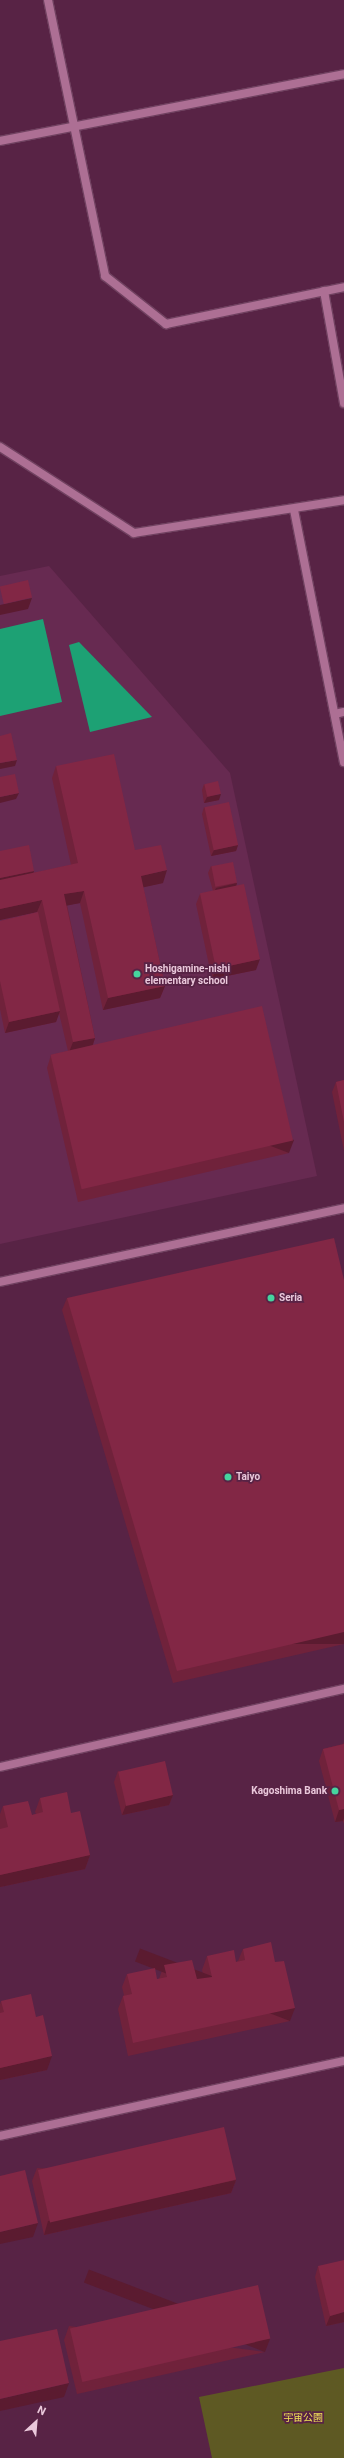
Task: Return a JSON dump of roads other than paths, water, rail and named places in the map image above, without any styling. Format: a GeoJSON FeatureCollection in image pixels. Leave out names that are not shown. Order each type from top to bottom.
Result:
{"type":"FeatureCollection","features":[{"type":"Feature","properties":{"kind":"street"},"geometry":{"type":"LineString","coordinates":[[48,0],[105,276],[166,324],[344,287]]}},
{"type":"Feature","properties":{"kind":"street"},"geometry":{"type":"LineString","coordinates":[[0,141],[344,74]]}},
{"type":"Feature","properties":{"kind":"street"},"geometry":{"type":"LineString","coordinates":[[324,291],[344,403]]}},
{"type":"Feature","properties":{"kind":"street"},"geometry":{"type":"LineString","coordinates":[[0,447],[134,532],[294,510],[344,500]]}},
{"type":"Feature","properties":{"kind":"street"},"geometry":{"type":"LineString","coordinates":[[294,510],[344,762]]}},
{"type":"Feature","properties":{"kind":"street"},"geometry":{"type":"LineString","coordinates":[[335,714],[344,712]]}},
{"type":"Feature","properties":{"kind":"street"},"geometry":{"type":"LineString","coordinates":[[0,1282],[344,1208]]}},
{"type":"Feature","properties":{"kind":"street"},"geometry":{"type":"LineString","coordinates":[[0,1766],[344,1689]]}},
{"type":"Feature","properties":{"kind":"street"},"geometry":{"type":"LineString","coordinates":[[0,2136],[344,2061]]}},
{"type":"Feature","properties":{"kind":"place","name":"Hoshigamine-nishi elementary school"},"geometry":{"type":"Point","coordinates":[137,974]}},
{"type":"Feature","properties":{"kind":"place","name":"Seria"},"geometry":{"type":"Point","coordinates":[271,1298]}},
{"type":"Feature","properties":{"kind":"place","name":"Taiyo"},"geometry":{"type":"Point","coordinates":[228,1477]}},
{"type":"Feature","properties":{"kind":"place","name":"Kagoshima Bank"},"geometry":{"type":"Point","coordinates":[335,1791]}},
{"type":"Feature","properties":{"kind":"park label","name":"宇宙公園"},"geometry":{"type":"Point","coordinates":[303,2418]}}]}
